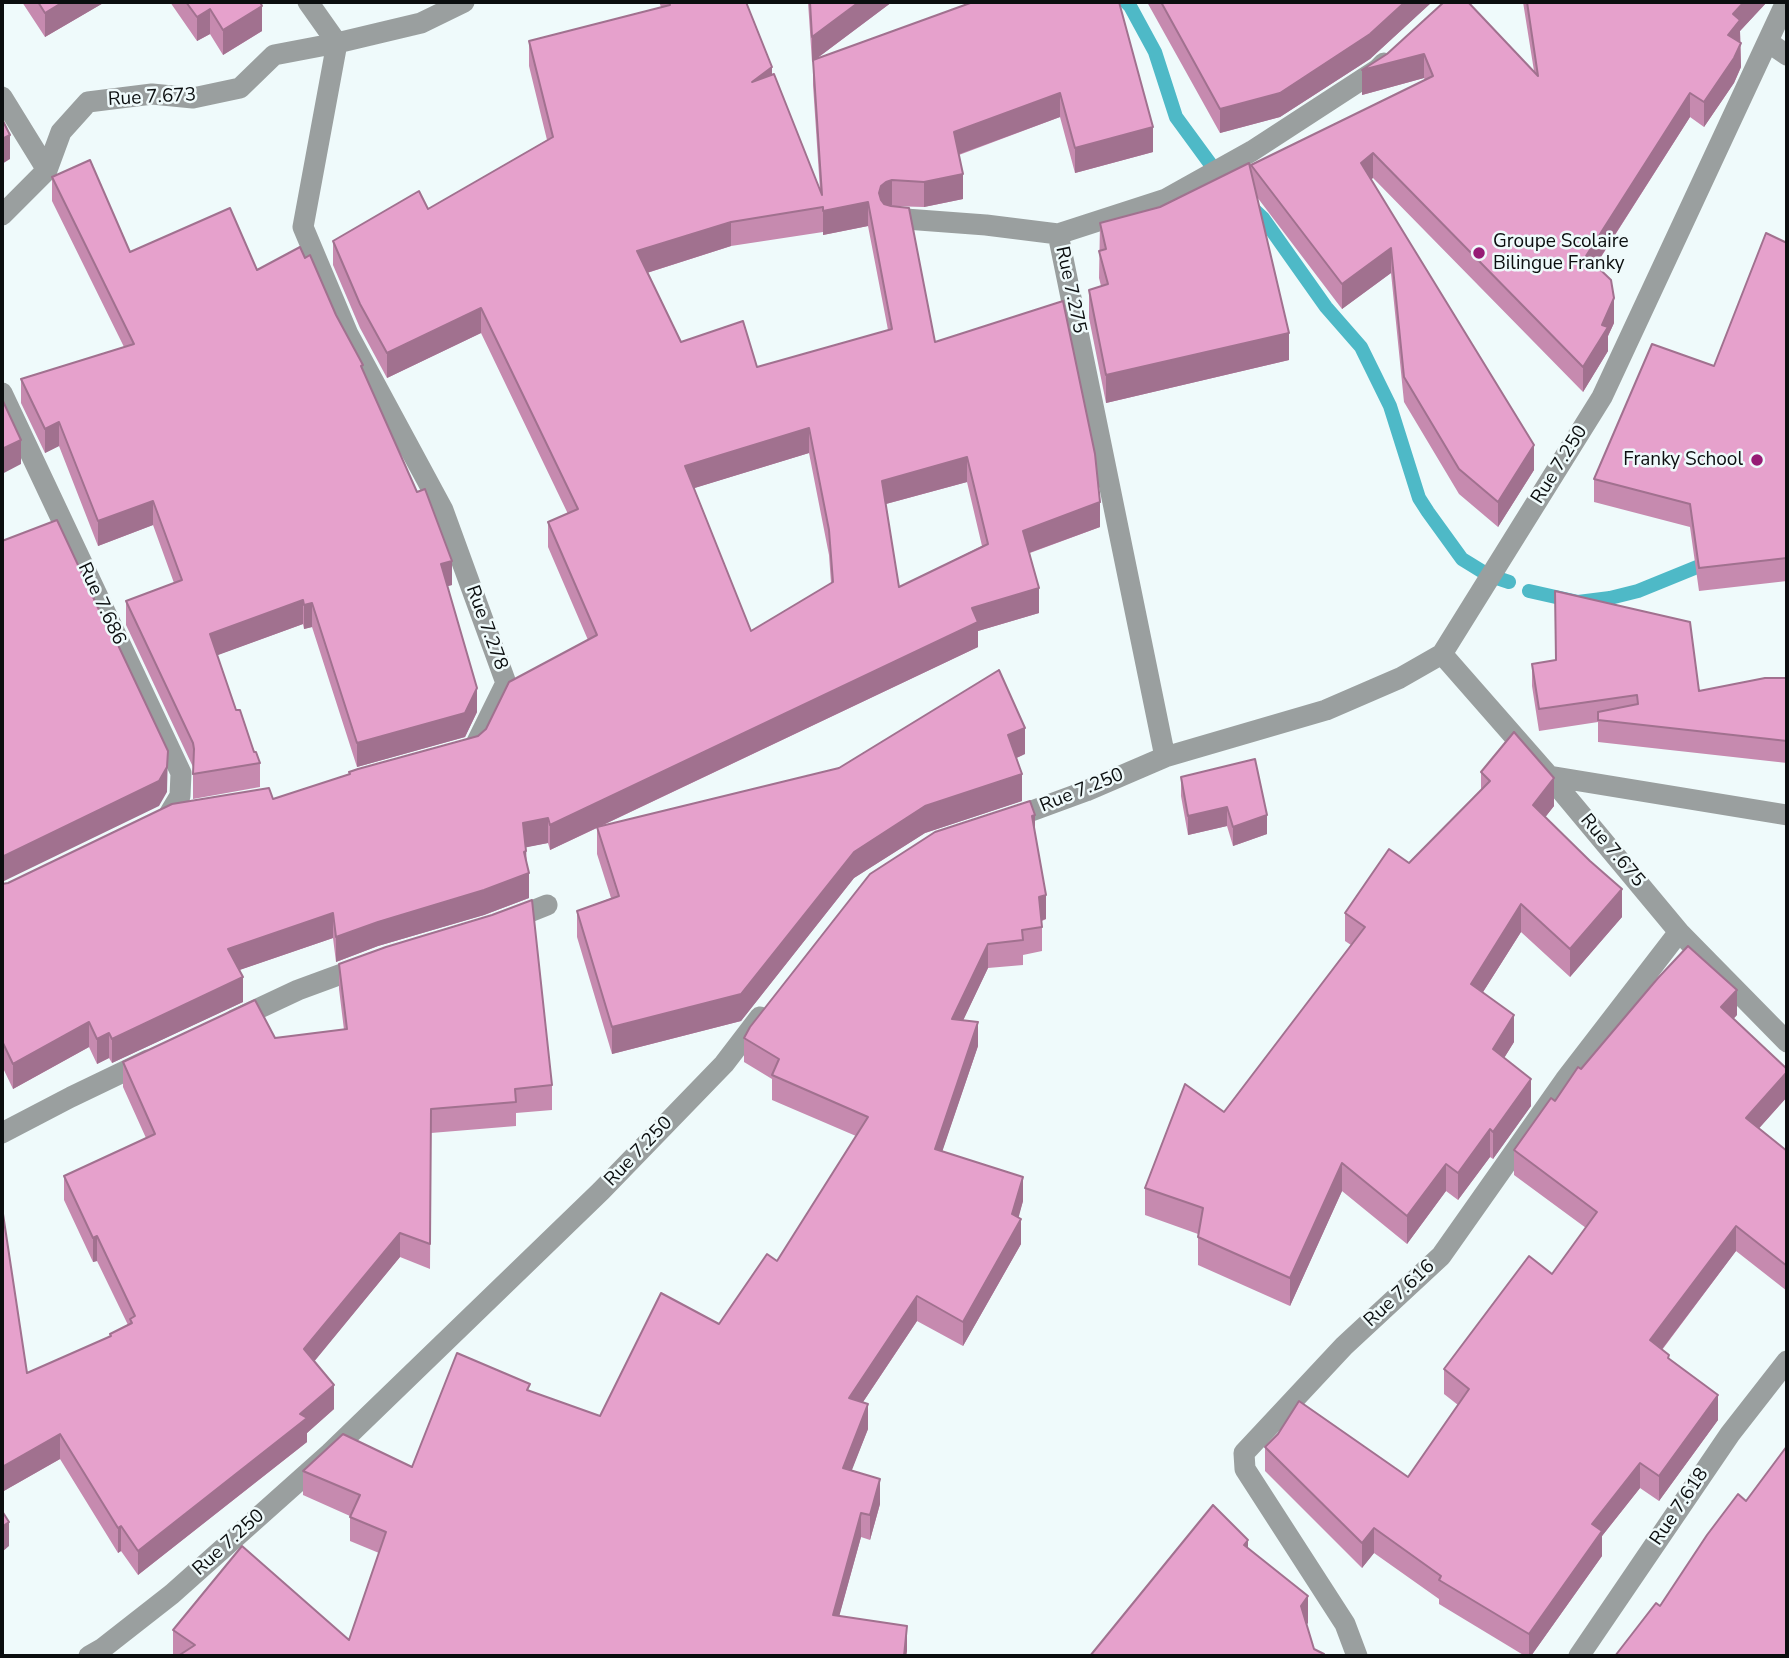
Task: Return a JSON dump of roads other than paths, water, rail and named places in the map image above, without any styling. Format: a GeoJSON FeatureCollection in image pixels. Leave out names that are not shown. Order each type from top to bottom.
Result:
{"type":"FeatureCollection","features":[{"type":"Feature","properties":{"kind":"street"},"geometry":{"type":"LineString","coordinates":[[308,2],[337,43]]}},
{"type":"Feature","properties":{"kind":"street","name":"Rue 7.673"},"geometry":{"type":"LineString","coordinates":[[2,215],[47,170],[61,132],[88,102],[152,94],[193,98],[240,88],[274,55],[421,23],[464,2]]}},
{"type":"Feature","properties":{"kind":"street","name":"Rue 7.250"},"geometry":{"type":"LineString","coordinates":[[988,826],[1086,791],[1165,757],[1326,710],[1400,678],[1442,654],[1602,397],[1786,2]]}},
{"type":"Feature","properties":{"kind":"street"},"geometry":{"type":"LineString","coordinates":[[1768,42],[1787,55]]}},
{"type":"Feature","properties":{"kind":"street","name":"Rue 7.278"},"geometry":{"type":"LineString","coordinates":[[337,43],[303,227],[348,334],[443,510],[506,683],[474,748],[438,758]]}},
{"type":"Feature","properties":{"kind":"street","name":"Rue 7.275"},"geometry":{"type":"LineString","coordinates":[[1165,757],[1058,234],[1166,199],[1252,150],[1378,69],[1397,51]]}},
{"type":"Feature","properties":{"kind":"street"},"geometry":{"type":"LineString","coordinates":[[2,97],[47,170]]}},
{"type":"Feature","properties":{"kind":"street"},"geometry":{"type":"LineString","coordinates":[[892,218],[1058,234]]}},
{"type":"Feature","properties":{"kind":"street","name":"Rue 7.686"},"geometry":{"type":"LineString","coordinates":[[2,393],[181,773],[180,796],[168,816]]}},
{"type":"Feature","properties":{"kind":"street","name":"Rue 7.675"},"geometry":{"type":"LineString","coordinates":[[1442,654],[1549,776],[1679,932],[1787,1042]]}},
{"type":"Feature","properties":{"kind":"street"},"geometry":{"type":"LineString","coordinates":[[1549,776],[1787,815]]}},
{"type":"Feature","properties":{"kind":"street"},"geometry":{"type":"LineString","coordinates":[[145,827],[168,816],[193,812]]}},
{"type":"Feature","properties":{"kind":"street"},"geometry":{"type":"LineString","coordinates":[[488,928],[547,905]]}},
{"type":"Feature","properties":{"kind":"street","name":"Rue 7.616"},"geometry":{"type":"LineString","coordinates":[[1357,1656],[1345,1624],[1245,1469],[1244,1453],[1343,1346],[1441,1256],[1565,1080],[1679,932]]}},
{"type":"Feature","properties":{"kind":"street"},"geometry":{"type":"LineString","coordinates":[[214,1029],[298,990],[383,959]]}},
{"type":"Feature","properties":{"kind":"street","name":"Rue 7.250"},"geometry":{"type":"LineString","coordinates":[[89,1656],[172,1594],[330,1453],[601,1191],[724,1063],[775,998]]}},
{"type":"Feature","properties":{"kind":"street"},"geometry":{"type":"LineString","coordinates":[[2,1133],[167,1052]]}},
{"type":"Feature","properties":{"kind":"street","name":"Rue 7.618"},"geometry":{"type":"LineString","coordinates":[[1579,1656],[1730,1434],[1787,1361]]}},
{"type":"Feature","properties":{"kind":"waterway"},"geometry":{"type":"LineString","coordinates":[[1126,2],[1155,52],[1176,117],[1217,173]]}},
{"type":"Feature","properties":{"kind":"waterway"},"geometry":{"type":"LineString","coordinates":[[1247,203],[1263,218],[1326,307],[1361,347],[1390,406],[1419,498],[1428,512],[1462,559],[1488,575],[1509,582]]}},
{"type":"Feature","properties":{"kind":"waterway"},"geometry":{"type":"LineString","coordinates":[[1529,591],[1578,602],[1610,598],[1638,591],[1697,567]]}},
{"type":"Feature","properties":{"kind":"place","name":"Groupe Scolaire Bilingue Franky"},"geometry":{"type":"Point","coordinates":[1479,253]}},
{"type":"Feature","properties":{"kind":"place","name":"Franky School"},"geometry":{"type":"Point","coordinates":[1757,460]}}]}
